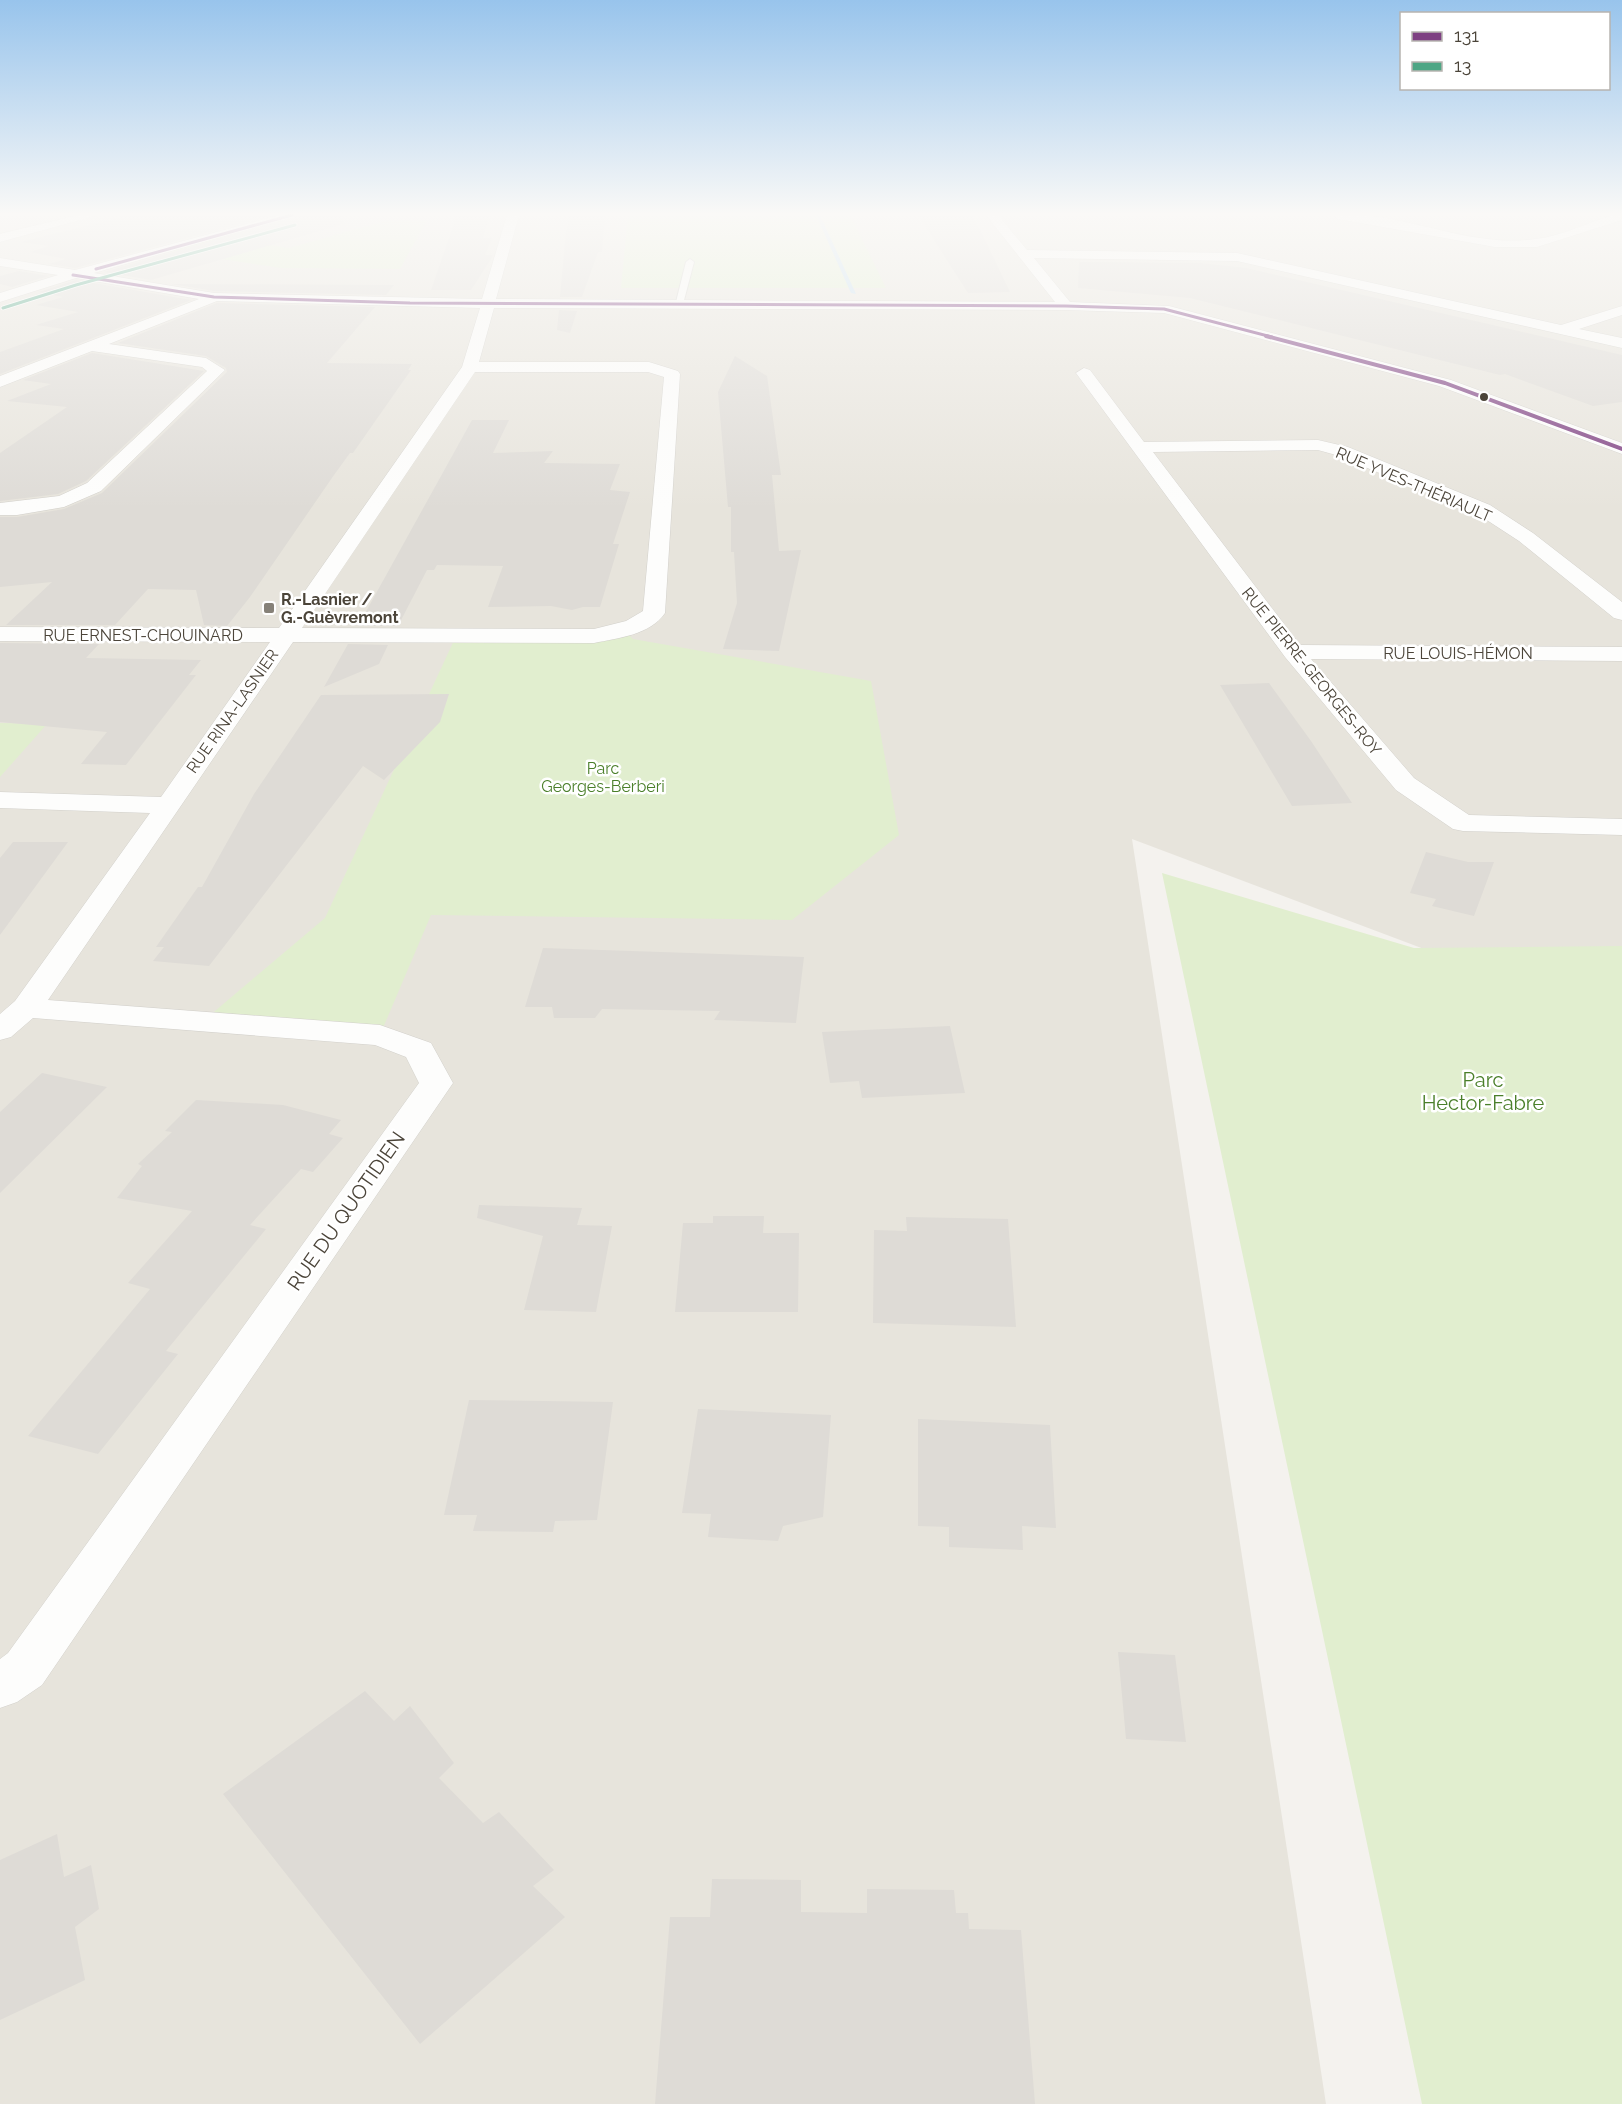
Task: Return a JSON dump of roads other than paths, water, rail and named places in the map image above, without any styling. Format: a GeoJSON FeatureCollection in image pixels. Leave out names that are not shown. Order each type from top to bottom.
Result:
{"type":"FeatureCollection","features":[{"type":"Feature","properties":{"kind":"street"},"geometry":{"type":"LineString","coordinates":[[0,382],[173,313]]}},
{"type":"Feature","properties":{"kind":"street","name":"RUE RINA-LASNIER"},"geometry":{"type":"LineString","coordinates":[[13,1019],[84,929],[470,367],[485,313]]}},
{"type":"Feature","properties":{"kind":"street"},"geometry":{"type":"LineString","coordinates":[[1180,313],[1445,383],[1622,448]]}},
{"type":"Feature","properties":{"kind":"street"},"geometry":{"type":"LineString","coordinates":[[1491,313],[1622,343]]}},
{"type":"Feature","properties":{"kind":"street"},"geometry":{"type":"LineString","coordinates":[[1563,329],[1612,313]]}},
{"type":"Feature","properties":{"kind":"street"},"geometry":{"type":"LineString","coordinates":[[0,509],[17,509],[64,501],[94,487],[217,370],[206,363],[90,346]]}},
{"type":"Feature","properties":{"kind":"street","name":"RUE ERNEST-CHOUINARD"},"geometry":{"type":"LineString","coordinates":[[0,634],[594,636],[645,622],[654,613],[672,374],[649,367],[470,367]]}},
{"type":"Feature","properties":{"kind":"street","name":"RUE PIERRE-GEORGES-ROY"},"geometry":{"type":"LineString","coordinates":[[1084,373],[1293,652],[1405,784],[1463,823],[1622,827]]}},
{"type":"Feature","properties":{"kind":"street"},"geometry":{"type":"LineString","coordinates":[[1577,430],[1611,424]]}},
{"type":"Feature","properties":{"kind":"street","name":"RUE YVES-THÉRIAULT"},"geometry":{"type":"LineString","coordinates":[[1139,447],[1318,445],[1342,451],[1483,510],[1526,537],[1622,613]]}},
{"type":"Feature","properties":{"kind":"street","name":"RUE LOUIS-HÉMON"},"geometry":{"type":"LineString","coordinates":[[1293,652],[1622,654]]}},
{"type":"Feature","properties":{"kind":"street"},"geometry":{"type":"LineString","coordinates":[[0,800],[167,805]]}},
{"type":"Feature","properties":{"kind":"street","name":"RUE DU QUOTIDIEN"},"geometry":{"type":"LineString","coordinates":[[0,1686],[25,1669],[436,1083],[419,1050],[380,1035],[13,1019]]}},
{"type":"Feature","properties":{"kind":"place","name":"R.-Lasnier / G.-Guèvremont"},"geometry":{"type":"Point","coordinates":[269,608]}},
{"type":"Feature","properties":{"kind":"park label","name":"Parc Georges-Berberi"},"geometry":{"type":"Point","coordinates":[603,777]}},
{"type":"Feature","properties":{"kind":"park label","name":"Parc Hector-Fabre"},"geometry":{"type":"Point","coordinates":[1483,1092]}}]}
